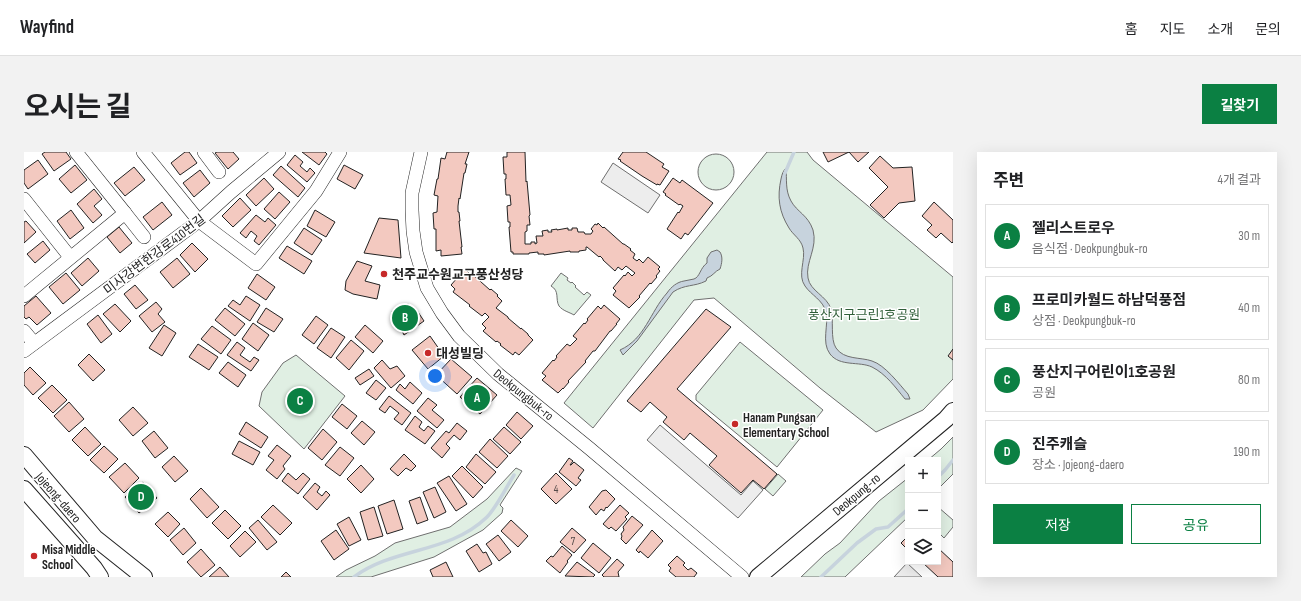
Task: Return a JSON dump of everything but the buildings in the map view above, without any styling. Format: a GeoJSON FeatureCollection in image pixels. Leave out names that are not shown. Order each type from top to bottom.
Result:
{"type":"FeatureCollection","features":[{"type":"Feature","properties":{"kind":"main road","name":"Deokpung-ro"},"geometry":{"type":"LineString","coordinates":[[758,577],[946,419],[953,411]]}},
{"type":"Feature","properties":{"kind":"main road","name":"Jojeong-daero"},"geometry":{"type":"LineString","coordinates":[[24,455],[95,538],[126,577]]}},
{"type":"Feature","properties":{"kind":"main road","name":"Jojeong-daero"},"geometry":{"type":"LineString","coordinates":[[24,489],[99,574]]}},
{"type":"Feature","properties":{"kind":"main road","name":"Jojeong-daero"},"geometry":{"type":"LineString","coordinates":[[95,538],[144,577]]}},
{"type":"Feature","properties":{"kind":"street"},"geometry":{"type":"LineString","coordinates":[[76,152],[144,237]]}},
{"type":"Feature","properties":{"kind":"street"},"geometry":{"type":"LineString","coordinates":[[143,152],[199,221],[256,264],[316,191],[340,152]]}},
{"type":"Feature","properties":{"kind":"street"},"geometry":{"type":"LineString","coordinates":[[204,152],[219,172]]}},
{"type":"Feature","properties":{"kind":"street","name":"미사강변한강로410번길"},"geometry":{"type":"LineString","coordinates":[[29,347],[199,221],[279,152]]}},
{"type":"Feature","properties":{"kind":"street","name":"Deokpungbuk-ro"},"geometry":{"type":"LineString","coordinates":[[421,152],[412,193],[413,231],[416,252],[427,288],[442,313],[459,336],[498,374],[580,440],[742,577]]}},
{"type":"Feature","properties":{"kind":"street"},"geometry":{"type":"LineString","coordinates":[[24,199],[70,257]]}},
{"type":"Feature","properties":{"kind":"street"},"geometry":{"type":"LineString","coordinates":[[24,296],[125,213]]}},
{"type":"Feature","properties":{"kind":"street"},"geometry":{"type":"LineString","coordinates":[[24,331],[29,347]]}},
{"type":"Feature","properties":{"kind":"green space","name":"풍산지구근린1호공원"},"geometry":{"type":"Polygon","coordinates":[[[767,152],[807,152],[813,160],[953,277],[953,379],[923,410],[876,432],[820,388],[714,298],[694,300],[593,428],[564,403],[767,152]]]}},
{"type":"Feature","properties":{"kind":"green space"},"geometry":{"type":"Polygon","coordinates":[[[720,154],[729,159],[733,165],[733,179],[729,185],[720,190],[712,190],[703,185],[699,179],[698,168],[703,159],[709,155],[720,154]]]}},
{"type":"Feature","properties":{"kind":"green space"},"geometry":{"type":"Polygon","coordinates":[[[561,273],[568,278],[567,280],[571,283],[572,282],[584,295],[587,292],[591,295],[574,315],[559,306],[555,290],[551,286],[561,273]]]}},
{"type":"Feature","properties":{"kind":"green space"},"geometry":{"type":"Polygon","coordinates":[[[740,342],[823,410],[777,467],[696,400],[696,395],[740,342]]]}},
{"type":"Feature","properties":{"kind":"green space"},"geometry":{"type":"Polygon","coordinates":[[[296,355],[345,396],[304,449],[259,406],[262,392],[283,363],[296,355]]]}},
{"type":"Feature","properties":{"kind":"green space"},"geometry":{"type":"Polygon","coordinates":[[[953,437],[953,474],[941,486],[941,457],[932,457],[953,437]]]}},
{"type":"Feature","properties":{"kind":"green space"},"geometry":{"type":"Polygon","coordinates":[[[516,468],[522,471],[500,505],[503,508],[502,513],[483,530],[434,557],[371,577],[336,577],[346,570],[375,556],[395,543],[450,527],[487,499],[516,468]]]}},
{"type":"Feature","properties":{"kind":"green space"},"geometry":{"type":"Polygon","coordinates":[[[778,474],[786,481],[773,496],[765,489],[778,474]]]}},
{"type":"Feature","properties":{"kind":"green space"},"geometry":{"type":"Polygon","coordinates":[[[905,480],[905,520],[845,577],[801,577],[825,554],[840,543],[879,501],[905,480]]]}},
{"type":"Feature","properties":{"kind":"green space"},"geometry":{"type":"Polygon","coordinates":[[[941,510],[953,520],[953,527],[944,538],[941,535],[941,510]]]}},
{"type":"Feature","properties":{"kind":"shaded area"},"geometry":{"type":"Polygon","coordinates":[[[613,163],[660,195],[648,213],[601,182],[613,163]]]}},
{"type":"Feature","properties":{"kind":"shaded area"},"geometry":{"type":"Polygon","coordinates":[[[786,168],[789,197],[793,205],[805,217],[813,230],[814,243],[808,266],[808,278],[809,283],[826,300],[831,309],[833,340],[836,348],[843,355],[872,361],[882,366],[892,375],[908,394],[910,399],[905,399],[882,373],[867,365],[839,361],[830,354],[827,349],[826,312],[820,301],[803,282],[803,248],[801,242],[789,228],[781,210],[779,198],[780,186],[782,174],[786,168]]]}},
{"type":"Feature","properties":{"kind":"shaded area"},"geometry":{"type":"Polygon","coordinates":[[[717,250],[722,256],[720,269],[707,278],[706,281],[677,289],[673,292],[637,341],[623,355],[620,350],[636,339],[661,300],[670,289],[679,282],[696,278],[707,263],[707,258],[711,252],[717,250]]]}},
{"type":"Feature","properties":{"kind":"shaded area"},"geometry":{"type":"Polygon","coordinates":[[[660,425],[741,495],[753,481],[763,490],[738,518],[647,440],[660,425]]]}},
{"type":"Feature","properties":{"kind":"shaded area"},"geometry":{"type":"Polygon","coordinates":[[[905,565],[909,565],[922,577],[894,577],[905,565]]]}},
{"type":"Feature","properties":{"kind":"waterway"},"geometry":{"type":"LineString","coordinates":[[785,173],[794,152]]}},
{"type":"Feature","properties":{"kind":"waterway"},"geometry":{"type":"LineString","coordinates":[[941,474],[953,460]]}},
{"type":"Feature","properties":{"kind":"waterway"},"geometry":{"type":"LineString","coordinates":[[354,577],[370,567],[386,560],[456,538],[472,529],[487,517],[498,503],[514,475]]}},
{"type":"Feature","properties":{"kind":"waterway"},"geometry":{"type":"LineString","coordinates":[[821,577],[857,543],[876,529],[888,527],[905,512]]}},
{"type":"Feature","properties":{"kind":"place","name":"천주교수원교구풍산성당"},"geometry":{"type":"Point","coordinates":[384,274]}},
{"type":"Feature","properties":{"kind":"place","name":"프로미카월드 하남덕풍점"},"geometry":{"type":"Point","coordinates":[405,318]}},
{"type":"Feature","properties":{"kind":"place","name":"대성빌딩"},"geometry":{"type":"Point","coordinates":[428,353]}},
{"type":"Feature","properties":{"kind":"place","name":"젤리스트로우"},"geometry":{"type":"Point","coordinates":[477,398]}},
{"type":"Feature","properties":{"kind":"place","name":"풍산지구어린이1호공원"},"geometry":{"type":"Point","coordinates":[300,401]}},
{"type":"Feature","properties":{"kind":"place","name":"Hanam Pungsan Elementary School"},"geometry":{"type":"Point","coordinates":[735,424]}},
{"type":"Feature","properties":{"kind":"place","name":"진주캐슬"},"geometry":{"type":"Point","coordinates":[141,497]}},
{"type":"Feature","properties":{"kind":"place","name":"Misa Middle School"},"geometry":{"type":"Point","coordinates":[34,556]}}]}
